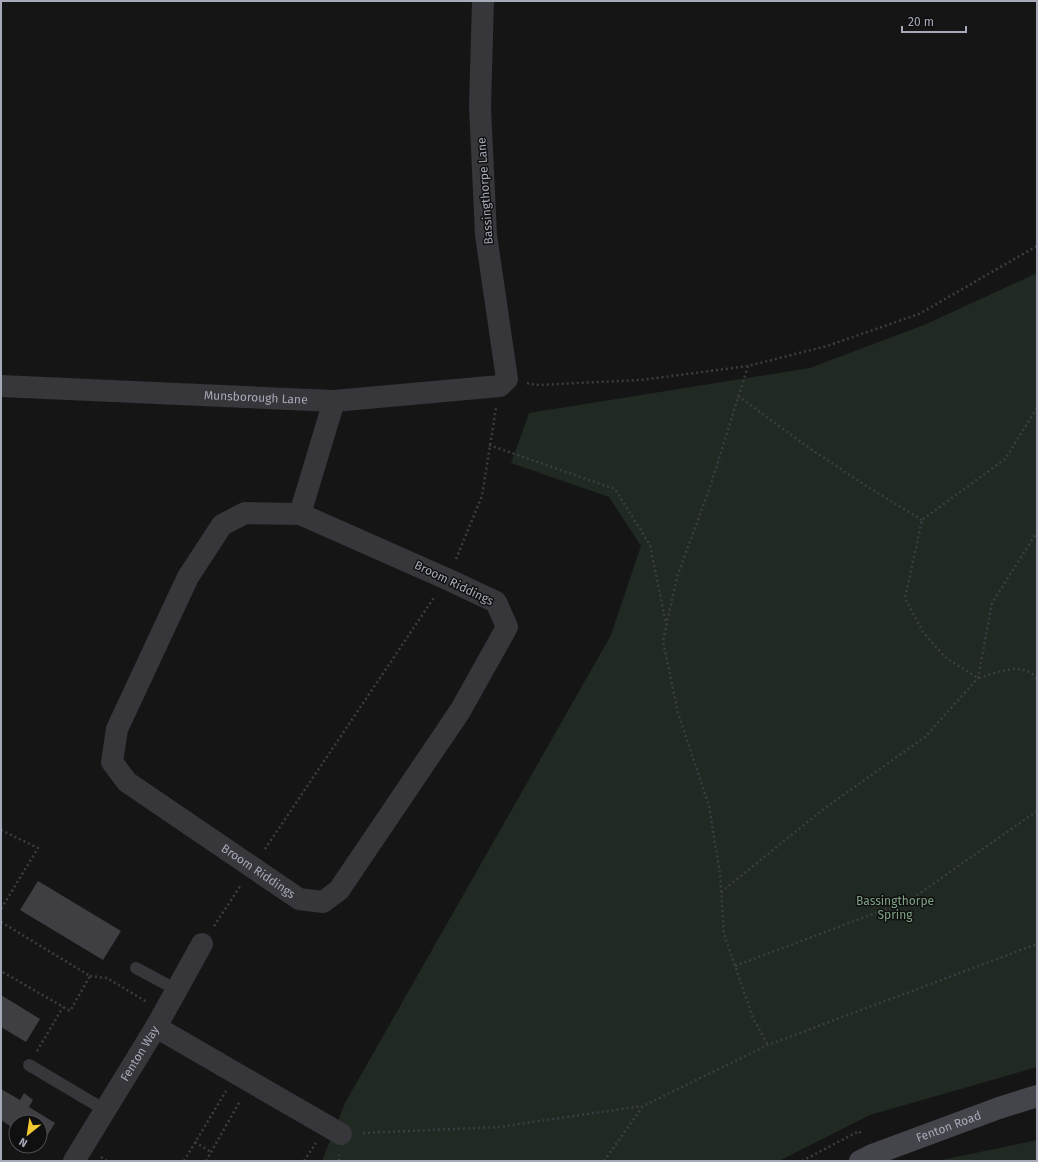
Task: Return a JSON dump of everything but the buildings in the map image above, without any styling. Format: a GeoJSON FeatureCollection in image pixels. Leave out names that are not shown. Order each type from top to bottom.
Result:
{"type":"FeatureCollection","features":[{"type":"Feature","properties":{"kind":"street","name":"Bassingthorpe Lane"},"geometry":{"type":"LineString","coordinates":[[483,1],[480,107],[486,236],[503,382]]}},
{"type":"Feature","properties":{"kind":"street","name":"Munsborough Lane"},"geometry":{"type":"LineString","coordinates":[[1,386],[334,401],[503,382]]}},
{"type":"Feature","properties":{"kind":"street"},"geometry":{"type":"LineString","coordinates":[[300,514],[334,401]]}},
{"type":"Feature","properties":{"kind":"street","name":"Broom Riddings"},"geometry":{"type":"LineString","coordinates":[[245,513],[300,514],[496,602],[507,626],[460,711],[339,890],[323,902],[299,899],[252,868],[127,782],[112,762],[117,729],[188,577],[222,525],[245,513]]}},
{"type":"Feature","properties":{"kind":"street","name":"Fenton Way"},"geometry":{"type":"LineString","coordinates":[[74,1161],[160,1020],[202,944]]}},
{"type":"Feature","properties":{"kind":"street"},"geometry":{"type":"LineString","coordinates":[[160,1020],[244,1078],[341,1134]]}},
{"type":"Feature","properties":{"kind":"street","name":"Fenton Road"},"geometry":{"type":"LineString","coordinates":[[860,1161],[872,1155],[999,1108],[1037,1096]]}},
{"type":"Feature","properties":{"kind":"lane"},"geometry":{"type":"LineString","coordinates":[[136,968],[177,990]]}},
{"type":"Feature","properties":{"kind":"lane"},"geometry":{"type":"LineString","coordinates":[[29,1065],[106,1110]]}},
{"type":"Feature","properties":{"kind":"path"},"geometry":{"type":"LineString","coordinates":[[202,944],[447,579],[482,496],[489,446],[503,382],[536,385],[640,380],[748,366],[827,346],[919,314],[1037,246]]}},
{"type":"Feature","properties":{"kind":"path"},"geometry":{"type":"LineString","coordinates":[[748,366],[711,484],[677,577],[663,641],[678,713],[709,806],[720,874],[724,934],[752,1018],[768,1045]]}},
{"type":"Feature","properties":{"kind":"path"},"geometry":{"type":"LineString","coordinates":[[738,396],[812,450],[922,520]]}},
{"type":"Feature","properties":{"kind":"path"},"geometry":{"type":"LineString","coordinates":[[1037,408],[1005,459],[922,520],[905,598],[922,632],[946,658],[978,678],[1017,668],[1033,673],[1037,679]]}},
{"type":"Feature","properties":{"kind":"path"},"geometry":{"type":"LineString","coordinates":[[489,446],[615,489],[650,544],[666,625]]}},
{"type":"Feature","properties":{"kind":"path"},"geometry":{"type":"LineString","coordinates":[[721,892],[825,808],[926,737],[978,678],[992,603],[1037,532]]}},
{"type":"Feature","properties":{"kind":"path"},"geometry":{"type":"LineString","coordinates":[[735,966],[910,900],[1037,811]]}},
{"type":"Feature","properties":{"kind":"path"},"geometry":{"type":"LineString","coordinates":[[1,830],[38,848],[1,909]]}},
{"type":"Feature","properties":{"kind":"path"},"geometry":{"type":"LineString","coordinates":[[1,922],[90,976],[107,978],[160,1020]]}},
{"type":"Feature","properties":{"kind":"path"},"geometry":{"type":"LineString","coordinates":[[341,1134],[499,1127],[643,1106],[768,1045],[1037,944]]}},
{"type":"Feature","properties":{"kind":"path"},"geometry":{"type":"LineString","coordinates":[[1,971],[70,1011],[90,976]]}},
{"type":"Feature","properties":{"kind":"path"},"geometry":{"type":"LineString","coordinates":[[29,1065],[63,1007]]}},
{"type":"Feature","properties":{"kind":"path"},"geometry":{"type":"LineString","coordinates":[[184,1161],[195,1142],[244,1078]]}},
{"type":"Feature","properties":{"kind":"path"},"geometry":{"type":"LineString","coordinates":[[206,1161],[244,1078]]}},
{"type":"Feature","properties":{"kind":"path"},"geometry":{"type":"LineString","coordinates":[[604,1161],[643,1106]]}},
{"type":"Feature","properties":{"kind":"path"},"geometry":{"type":"LineString","coordinates":[[195,1142],[211,1152]]}},
{"type":"Feature","properties":{"kind":"green space","name":"Bassingthorpe Spring"},"geometry":{"type":"Polygon","coordinates":[[[1037,273],[1037,1067],[870,1115],[779,1161],[322,1161],[345,1103],[611,635],[641,546],[609,497],[511,463],[529,413],[810,368],[924,325],[1037,273]]]}},
{"type":"Feature","properties":{"kind":"green space"},"geometry":{"type":"Polygon","coordinates":[[[1037,1140],[1037,1161],[937,1161],[1037,1140]]]}}]}
